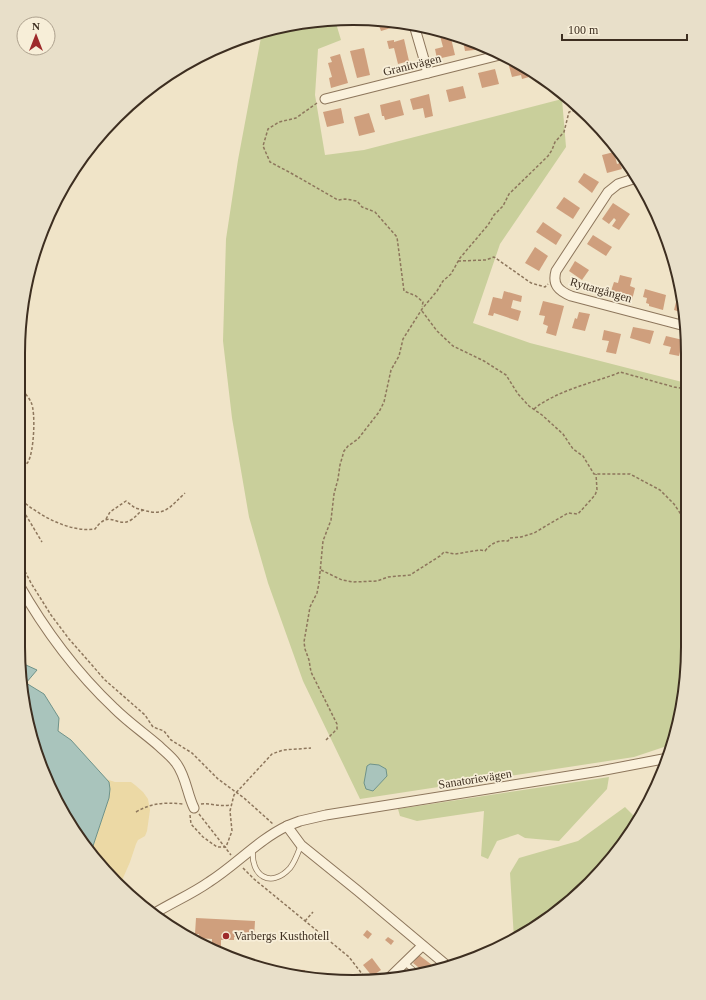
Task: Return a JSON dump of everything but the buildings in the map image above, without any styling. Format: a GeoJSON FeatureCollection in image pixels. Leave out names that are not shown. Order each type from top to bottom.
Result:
{"type":"FeatureCollection","features":[{"type":"Feature","properties":{"kind":"street"},"geometry":{"type":"LineString","coordinates":[[416,31],[428,73]]}},
{"type":"Feature","properties":{"kind":"street","name":"Granitvägen"},"geometry":{"type":"LineString","coordinates":[[325,99],[493,57]]}},
{"type":"Feature","properties":{"kind":"street","name":"Ryttargången"},"geometry":{"type":"LineString","coordinates":[[631,180],[618,184],[608,192],[556,271],[554,279],[558,288],[563,293],[571,296],[679,325]]}},
{"type":"Feature","properties":{"kind":"street"},"geometry":{"type":"LineString","coordinates":[[25,593],[49,632],[80,672],[128,721],[158,745],[176,762],[181,771],[193,806]]}},
{"type":"Feature","properties":{"kind":"street","name":"Sanatorievägen"},"geometry":{"type":"LineString","coordinates":[[159,911],[209,883],[264,840],[283,828],[300,821],[326,815],[586,773],[661,759]]}},
{"type":"Feature","properties":{"kind":"street"},"geometry":{"type":"LineString","coordinates":[[283,828],[301,845],[443,962]]}},
{"type":"Feature","properties":{"kind":"street"},"geometry":{"type":"LineString","coordinates":[[395,972],[422,946]]}},
{"type":"Feature","properties":{"kind":"lane"},"geometry":{"type":"LineString","coordinates":[[253,849],[253,862],[256,870],[262,876],[274,878],[278,877],[290,868],[301,845]]}},
{"type":"Feature","properties":{"kind":"lane"},"geometry":{"type":"LineString","coordinates":[[405,963],[413,970]]}},
{"type":"Feature","properties":{"kind":"path"},"geometry":{"type":"LineString","coordinates":[[325,99],[296,118],[279,122],[268,129],[263,146],[270,162],[338,200],[345,199],[357,202],[362,207],[375,212],[397,237],[404,291],[416,296],[423,302],[422,312],[432,325],[454,346],[484,361],[506,376],[518,394],[563,434],[573,449],[583,456],[594,474],[630,474],[660,490],[674,504],[681,514]]}},
{"type":"Feature","properties":{"kind":"path"},"geometry":{"type":"LineString","coordinates":[[326,740],[337,729],[337,724],[311,672],[304,642],[310,607],[317,593],[321,570],[323,541],[331,520],[334,494],[344,451],[358,439],[379,412],[384,402],[391,370],[400,356],[403,339],[422,309],[443,281],[451,274],[458,261],[488,225],[494,215],[503,206],[510,194],[548,156],[555,142],[564,132],[569,112],[574,111]]}},
{"type":"Feature","properties":{"kind":"path"},"geometry":{"type":"LineString","coordinates":[[458,261],[486,260],[494,257],[531,283],[545,287],[554,279]]}},
{"type":"Feature","properties":{"kind":"path"},"geometry":{"type":"LineString","coordinates":[[534,409],[541,403],[620,372],[681,389]]}},
{"type":"Feature","properties":{"kind":"path"},"geometry":{"type":"LineString","coordinates":[[25,394],[31,402],[34,411],[30,456],[25,465]]}},
{"type":"Feature","properties":{"kind":"path"},"geometry":{"type":"LineString","coordinates":[[321,570],[342,580],[353,582],[376,581],[388,577],[410,575],[444,552],[456,554],[480,550],[485,551],[495,542],[501,540],[508,541],[510,538],[520,537],[534,532],[568,513],[578,514],[595,495],[597,490],[596,474]]}},
{"type":"Feature","properties":{"kind":"path"},"geometry":{"type":"LineString","coordinates":[[25,503],[42,516],[71,528],[95,530],[99,523],[106,519],[110,512],[126,501],[135,508],[152,513],[162,513],[185,493]]}},
{"type":"Feature","properties":{"kind":"path"},"geometry":{"type":"LineString","coordinates":[[106,519],[122,523],[131,520],[138,512],[143,510]]}},
{"type":"Feature","properties":{"kind":"path"},"geometry":{"type":"LineString","coordinates":[[25,514],[42,542]]}},
{"type":"Feature","properties":{"kind":"path"},"geometry":{"type":"LineString","coordinates":[[25,571],[51,615],[69,639],[115,690],[145,715],[153,727],[164,731],[171,740],[192,753],[218,779],[283,828]]}},
{"type":"Feature","properties":{"kind":"path"},"geometry":{"type":"LineString","coordinates":[[226,847],[232,831],[230,818],[231,805],[234,795],[272,754],[283,750],[311,748]]}},
{"type":"Feature","properties":{"kind":"path"},"geometry":{"type":"LineString","coordinates":[[193,806],[190,815],[191,824],[203,837],[217,847],[226,847]]}},
{"type":"Feature","properties":{"kind":"path"},"geometry":{"type":"LineString","coordinates":[[193,806],[237,862],[254,879],[350,957],[363,975]]}},
{"type":"Feature","properties":{"kind":"path"},"geometry":{"type":"LineString","coordinates":[[305,921],[312,912]]}},
{"type":"Feature","properties":{"kind":"green space"},"geometry":{"type":"Polygon","coordinates":[[[337,26],[341,40],[318,49],[315,95],[325,155],[364,150],[561,99],[562,100],[566,147],[500,244],[473,323],[530,343],[681,382],[681,647],[675,711],[666,746],[634,757],[360,799],[303,681],[268,583],[249,517],[232,418],[223,341],[226,239],[238,160],[261,38],[289,31],[337,26]]]}},
{"type":"Feature","properties":{"kind":"green space"},"geometry":{"type":"Polygon","coordinates":[[[609,777],[607,789],[559,841],[525,838],[518,834],[497,841],[488,859],[481,856],[484,811],[417,821],[400,816],[398,809],[609,777]]]}},
{"type":"Feature","properties":{"kind":"green space"},"geometry":{"type":"Polygon","coordinates":[[[625,807],[634,816],[613,847],[585,879],[553,907],[514,933],[510,873],[519,858],[578,841],[625,807]]]}},
{"type":"Feature","properties":{"kind":"sand"},"geometry":{"type":"Polygon","coordinates":[[[106,779],[115,782],[131,782],[143,792],[148,799],[150,810],[147,831],[145,836],[138,840],[122,880],[93,847],[109,798],[109,782],[106,779]]]}},
{"type":"Feature","properties":{"kind":"water"},"geometry":{"type":"Polygon","coordinates":[[[26,665],[37,670],[27,682],[26,668],[26,665]]]}},
{"type":"Feature","properties":{"kind":"water"},"geometry":{"type":"Polygon","coordinates":[[[27,684],[44,694],[59,718],[58,731],[71,740],[109,782],[109,798],[93,847],[69,811],[50,773],[36,732],[31,711],[27,684]]]}},
{"type":"Feature","properties":{"kind":"water"},"geometry":{"type":"Polygon","coordinates":[[[370,764],[379,765],[386,769],[387,776],[373,791],[366,789],[364,783],[367,766],[370,764]]]}},
{"type":"Feature","properties":{"kind":"place","name":"Varbergs Kusthotell"},"geometry":{"type":"Point","coordinates":[226,936]}}]}
